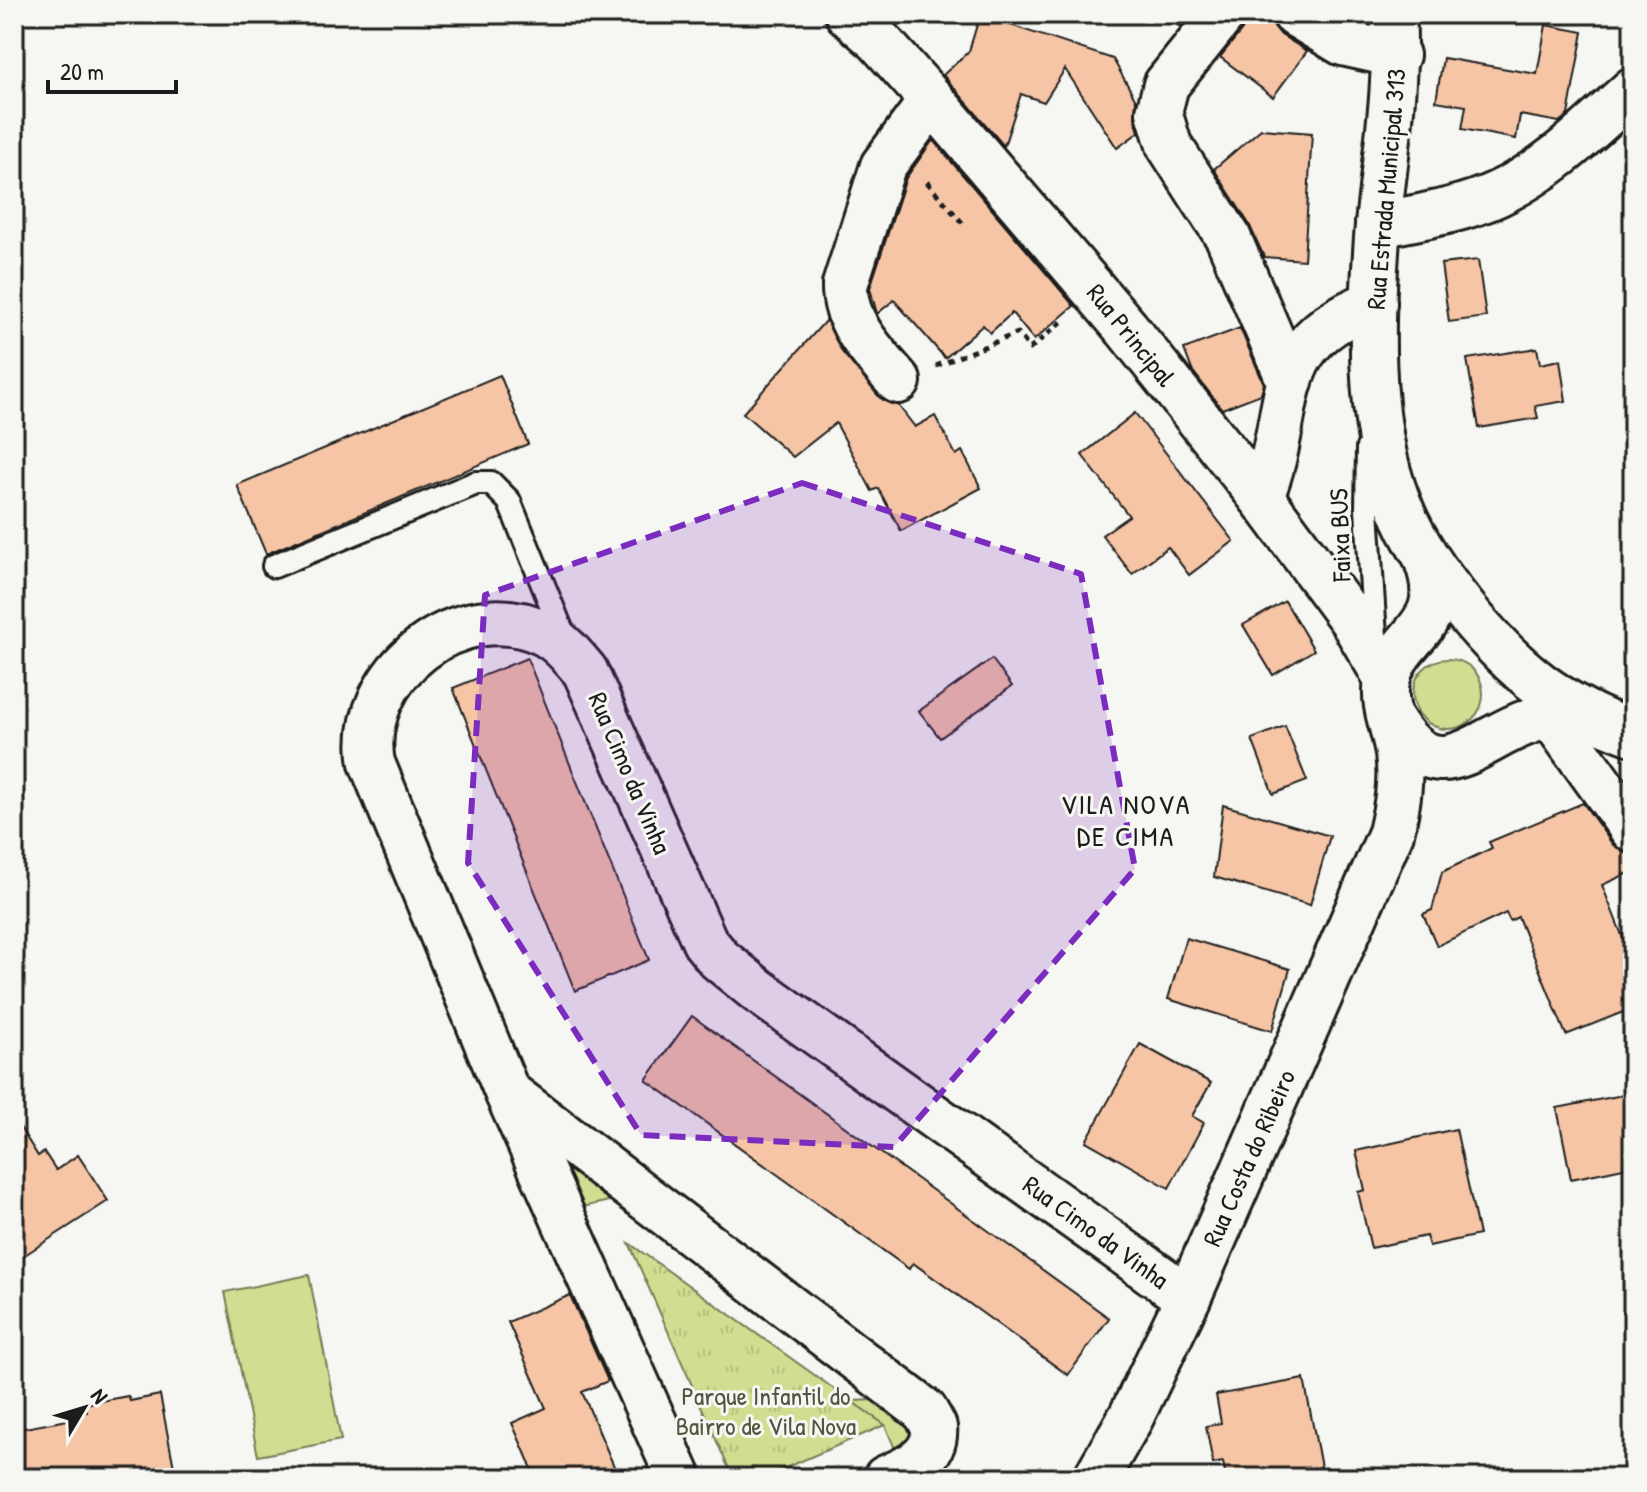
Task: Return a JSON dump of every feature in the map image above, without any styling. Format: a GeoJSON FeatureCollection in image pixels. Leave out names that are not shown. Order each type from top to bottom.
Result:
{"type":"FeatureCollection","features":[{"type":"Feature","properties":{"kind":"street","name":"Rua Principal"},"geometry":{"type":"LineString","coordinates":[[848,14],[879,41],[932,100],[1097,292],[1261,497],[1396,681]]}},
{"type":"Feature","properties":{"kind":"street"},"geometry":{"type":"LineString","coordinates":[[1223,14],[1166,85],[1159,112],[1169,145],[1228,237],[1290,382]]}},
{"type":"Feature","properties":{"kind":"street"},"geometry":{"type":"LineString","coordinates":[[1295,14],[1343,43],[1395,34]]}},
{"type":"Feature","properties":{"kind":"street","name":"Rua Estrada Municipal 313"},"geometry":{"type":"LineString","coordinates":[[1395,34],[1374,303],[1376,387],[1391,482],[1427,561],[1508,660],[1546,691],[1570,716],[1633,733]]}},
{"type":"Feature","properties":{"kind":"street"},"geometry":{"type":"LineString","coordinates":[[1378,225],[1440,213],[1497,194],[1553,161],[1633,90]]}},
{"type":"Feature","properties":{"kind":"street"},"geometry":{"type":"LineString","coordinates":[[898,381],[867,346],[844,299],[858,236],[883,166],[932,100]]}},
{"type":"Feature","properties":{"kind":"street"},"geometry":{"type":"LineString","coordinates":[[1261,497],[1275,463],[1295,364],[1312,338],[1337,319],[1374,303]]}},
{"type":"Feature","properties":{"kind":"street"},"geometry":{"type":"LineString","coordinates":[[1391,833],[1400,769],[1396,681],[1434,596],[1427,561]]}},
{"type":"Feature","properties":{"kind":"street","name":"Rua Cimo da Vinha"},"geometry":{"type":"LineString","coordinates":[[679,1478],[507,1092],[378,780],[369,745],[369,726],[379,697],[398,669],[426,646],[466,629],[499,624],[530,628],[546,634],[572,657],[596,690],[692,917],[719,959],[757,990],[1188,1298]]}},
{"type":"Feature","properties":{"kind":"street"},"geometry":{"type":"LineString","coordinates":[[1477,625],[1440,627],[1396,681],[1402,737],[1418,749],[1437,757],[1475,748],[1525,723],[1570,716],[1633,830]]}},
{"type":"Feature","properties":{"kind":"street"},"geometry":{"type":"LineString","coordinates":[[1391,833],[1419,796],[1506,725],[1516,697],[1508,660]]}},
{"type":"Feature","properties":{"kind":"street","name":"Rua Costa do Ribeiro"},"geometry":{"type":"LineString","coordinates":[[1096,1478],[1131,1417],[1188,1298],[1391,833]]}},
{"type":"Feature","properties":{"kind":"street"},"geometry":{"type":"LineString","coordinates":[[507,1092],[925,1411],[934,1427],[930,1449],[913,1466],[886,1478]]}},
{"type":"Feature","properties":{"kind":"lane","name":"Faixa BUS"},"geometry":{"type":"LineString","coordinates":[[1376,387],[1366,471],[1371,610],[1396,681]]}},
{"type":"Feature","properties":{"kind":"lane"},"geometry":{"type":"LineString","coordinates":[[274,566],[476,483],[491,483],[509,501],[572,657]]}},
{"type":"Feature","properties":{"kind":"path"},"geometry":{"type":"LineString","coordinates":[[895,146],[965,226]]}},
{"type":"Feature","properties":{"kind":"path"},"geometry":{"type":"LineString","coordinates":[[898,381],[1018,333],[1030,349],[1097,292]]}},
{"type":"Feature","properties":{"kind":"highlighted area"},"geometry":{"type":"Polygon","coordinates":[[[802,483],[1081,574],[1135,869],[894,1147],[641,1135],[468,863],[485,595],[802,483]]]}},
{"type":"Feature","properties":{"kind":"green space"},"geometry":{"type":"Polygon","coordinates":[[[1455,659],[1477,674],[1483,694],[1481,708],[1473,719],[1462,727],[1441,729],[1423,719],[1415,708],[1413,687],[1423,669],[1434,661],[1455,659]]]}},
{"type":"Feature","properties":{"kind":"green space"},"geometry":{"type":"Polygon","coordinates":[[[551,1149],[622,1198],[578,1208],[551,1149]]]}},
{"type":"Feature","properties":{"kind":"green space","name":"Parque Infantil do Bairro de Vila Nova"},"geometry":{"type":"Polygon","coordinates":[[[629,1243],[885,1425],[762,1478],[733,1478],[629,1243]]]}},
{"type":"Feature","properties":{"kind":"green space"},"geometry":{"type":"Polygon","coordinates":[[[309,1275],[341,1440],[258,1456],[225,1292],[309,1275]]]}},
{"type":"Feature","properties":{"kind":"green space"},"geometry":{"type":"Polygon","coordinates":[[[904,1399],[921,1421],[898,1456],[885,1425],[851,1401],[904,1399]]]}},
{"type":"Feature","properties":{"kind":"building"},"geometry":{"type":"Polygon","coordinates":[[[1162,14],[1191,14],[1180,27],[1162,14]]]}},
{"type":"Feature","properties":{"kind":"building"},"geometry":{"type":"Polygon","coordinates":[[[1247,14],[1270,14],[1273,25],[1281,35],[1307,51],[1273,97],[1220,57],[1242,30],[1247,14]]]}},
{"type":"Feature","properties":{"kind":"building"},"geometry":{"type":"Polygon","coordinates":[[[980,15],[1113,59],[1136,100],[1135,118],[1139,132],[1117,148],[1065,69],[1044,102],[1021,94],[1004,146],[943,75],[969,51],[980,15]]]}},
{"type":"Feature","properties":{"kind":"building"},"geometry":{"type":"Polygon","coordinates":[[[1546,25],[1583,32],[1568,115],[1559,122],[1520,115],[1516,139],[1462,129],[1466,106],[1436,101],[1443,58],[1537,74],[1546,25]]]}},
{"type":"Feature","properties":{"kind":"building"},"geometry":{"type":"Polygon","coordinates":[[[1261,129],[1312,133],[1304,260],[1264,257],[1249,224],[1214,169],[1261,129]]]}},
{"type":"Feature","properties":{"kind":"building"},"geometry":{"type":"Polygon","coordinates":[[[933,140],[1074,306],[1034,340],[1012,313],[990,333],[983,325],[945,358],[894,300],[877,314],[870,288],[906,178],[933,140]]]}},
{"type":"Feature","properties":{"kind":"building"},"geometry":{"type":"Polygon","coordinates":[[[1478,260],[1486,317],[1449,322],[1441,264],[1478,260]]]}},
{"type":"Feature","properties":{"kind":"building"},"geometry":{"type":"Polygon","coordinates":[[[826,320],[842,352],[880,398],[898,405],[915,427],[935,416],[956,455],[962,451],[981,488],[901,531],[878,488],[872,491],[836,423],[793,457],[743,413],[826,320]]]}},
{"type":"Feature","properties":{"kind":"building"},"geometry":{"type":"Polygon","coordinates":[[[1240,328],[1264,384],[1261,394],[1222,409],[1192,370],[1184,349],[1240,328]]]}},
{"type":"Feature","properties":{"kind":"building"},"geometry":{"type":"Polygon","coordinates":[[[1537,348],[1540,364],[1560,360],[1566,401],[1535,406],[1538,418],[1479,428],[1467,359],[1537,348]]]}},
{"type":"Feature","properties":{"kind":"building"},"geometry":{"type":"Polygon","coordinates":[[[500,375],[528,444],[266,554],[237,485],[500,375]]]}},
{"type":"Feature","properties":{"kind":"building"},"geometry":{"type":"Polygon","coordinates":[[[1135,413],[1234,541],[1189,575],[1168,547],[1132,574],[1102,535],[1129,516],[1082,455],[1135,413]]]}},
{"type":"Feature","properties":{"kind":"building"},"geometry":{"type":"Polygon","coordinates":[[[1285,601],[1314,650],[1273,675],[1243,625],[1285,601]]]}},
{"type":"Feature","properties":{"kind":"building"},"geometry":{"type":"Polygon","coordinates":[[[527,658],[649,960],[575,991],[453,688],[527,658]]]}},
{"type":"Feature","properties":{"kind":"building"},"geometry":{"type":"Polygon","coordinates":[[[992,659],[1012,686],[940,738],[919,711],[992,659]]]}},
{"type":"Feature","properties":{"kind":"building"},"geometry":{"type":"Polygon","coordinates":[[[1285,726],[1307,781],[1273,794],[1252,739],[1285,726]]]}},
{"type":"Feature","properties":{"kind":"building"},"geometry":{"type":"Polygon","coordinates":[[[1583,803],[1613,845],[1633,855],[1633,871],[1602,885],[1633,963],[1633,1008],[1566,1035],[1518,917],[1510,921],[1506,913],[1437,946],[1423,914],[1432,910],[1442,872],[1492,848],[1489,842],[1583,803]]]}},
{"type":"Feature","properties":{"kind":"building"},"geometry":{"type":"Polygon","coordinates":[[[1223,805],[1330,836],[1310,905],[1214,877],[1223,805]]]}},
{"type":"Feature","properties":{"kind":"building"},"geometry":{"type":"Polygon","coordinates":[[[1186,938],[1290,969],[1272,1031],[1168,999],[1186,938]]]}},
{"type":"Feature","properties":{"kind":"building"},"geometry":{"type":"Polygon","coordinates":[[[692,1016],[1109,1318],[1068,1375],[913,1263],[909,1269],[646,1080],[692,1016]]]}},
{"type":"Feature","properties":{"kind":"building"},"geometry":{"type":"Polygon","coordinates":[[[1140,1044],[1211,1083],[1192,1116],[1204,1123],[1169,1188],[1086,1141],[1140,1044]]]}},
{"type":"Feature","properties":{"kind":"building"},"geometry":{"type":"Polygon","coordinates":[[[1633,1093],[1633,1166],[1571,1179],[1557,1108],[1633,1093]]]}},
{"type":"Feature","properties":{"kind":"building"},"geometry":{"type":"Polygon","coordinates":[[[14,1118],[38,1156],[44,1152],[56,1170],[78,1155],[108,1201],[14,1262],[14,1118]]]}},
{"type":"Feature","properties":{"kind":"building"},"geometry":{"type":"Polygon","coordinates":[[[1456,1129],[1479,1235],[1429,1246],[1426,1236],[1371,1248],[1358,1192],[1365,1190],[1356,1151],[1456,1129]]]}},
{"type":"Feature","properties":{"kind":"building"},"geometry":{"type":"Polygon","coordinates":[[[570,1295],[608,1381],[582,1392],[619,1478],[536,1478],[512,1423],[546,1408],[508,1322],[570,1295]]]}},
{"type":"Feature","properties":{"kind":"building"},"geometry":{"type":"Polygon","coordinates":[[[1304,1379],[1321,1467],[1313,1469],[1315,1478],[1226,1478],[1223,1462],[1213,1464],[1206,1426],[1221,1423],[1216,1395],[1304,1379]]]}},
{"type":"Feature","properties":{"kind":"building"},"geometry":{"type":"Polygon","coordinates":[[[160,1395],[176,1478],[14,1478],[14,1430],[68,1420],[67,1415],[87,1412],[85,1404],[128,1396],[130,1401],[160,1395]]]}},
{"type":"Feature","properties":{"kind":"district","name":"VILA NOVA DE CIMA"},"geometry":{"type":"Point","coordinates":[1126,820]}}]}
